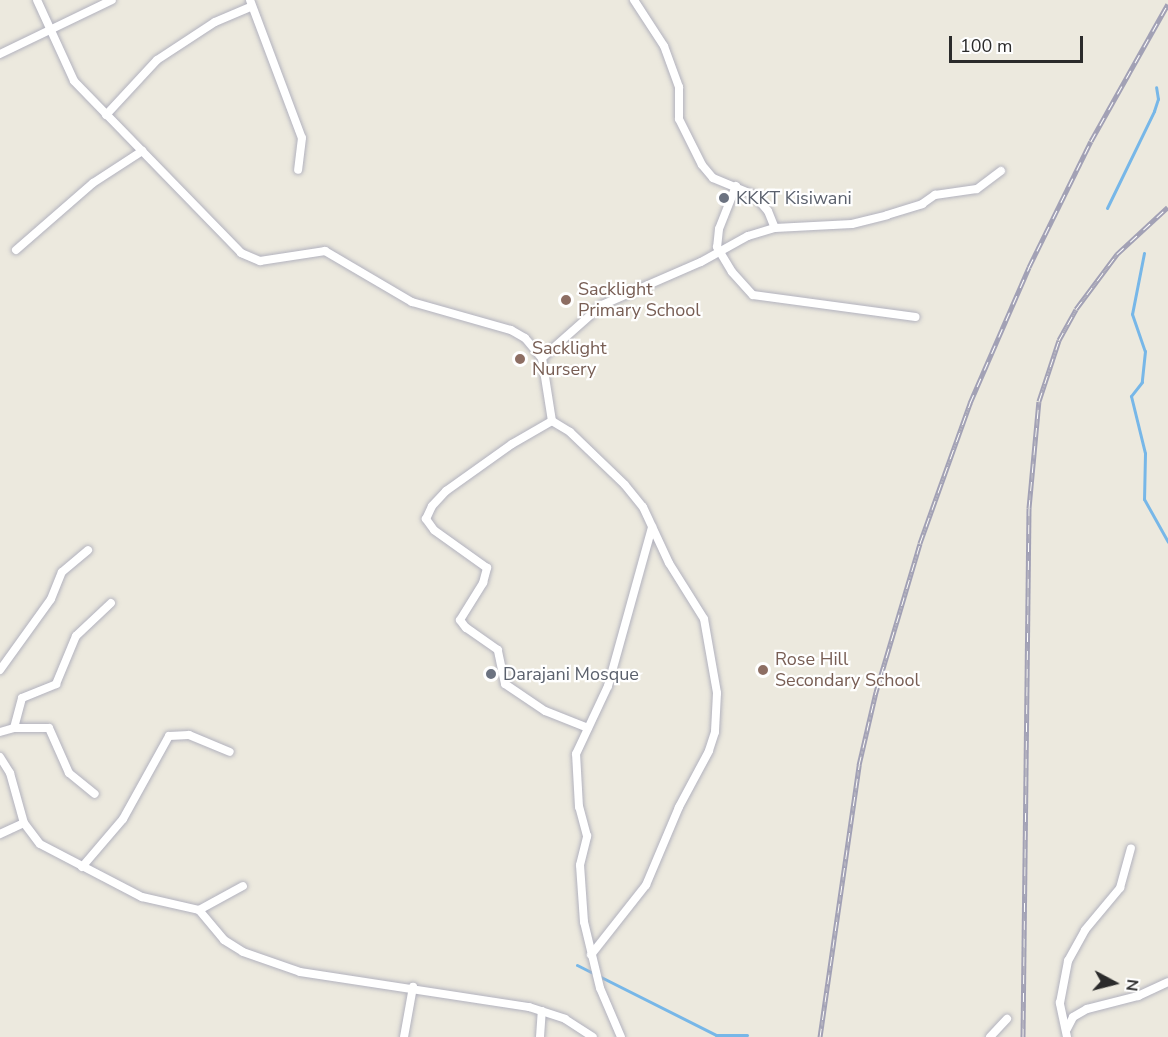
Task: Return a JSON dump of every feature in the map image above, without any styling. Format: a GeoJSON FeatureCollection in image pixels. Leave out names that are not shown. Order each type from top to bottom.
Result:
{"type":"FeatureCollection","features":[{"type":"Feature","properties":{"kind":"street"},"geometry":{"type":"LineString","coordinates":[[37,0],[48,29],[74,81],[249,260],[260,261],[309,251],[333,254],[411,302],[511,330],[532,345],[542,358],[552,421],[570,432],[625,484],[652,526],[669,563],[704,619],[717,693],[715,732],[646,885],[591,955]]}},
{"type":"Feature","properties":{"kind":"street"},"geometry":{"type":"LineString","coordinates":[[0,54],[112,0]]}},
{"type":"Feature","properties":{"kind":"street"},"geometry":{"type":"LineString","coordinates":[[634,0],[664,46],[679,87],[679,119],[688,141],[708,174],[736,186],[762,203],[775,228]]}},
{"type":"Feature","properties":{"kind":"street"},"geometry":{"type":"LineString","coordinates":[[106,115],[157,60],[215,22],[251,4],[302,138],[298,170]]}},
{"type":"Feature","properties":{"kind":"street"},"geometry":{"type":"LineString","coordinates":[[16,250],[93,183],[142,151]]}},
{"type":"Feature","properties":{"kind":"street"},"geometry":{"type":"LineString","coordinates":[[542,358],[602,305],[719,252],[748,236],[775,228],[852,224],[922,204],[935,195],[977,189],[1001,171]]}},
{"type":"Feature","properties":{"kind":"street"},"geometry":{"type":"LineString","coordinates":[[736,186],[719,229],[719,252],[738,281],[759,298],[916,317]]}},
{"type":"Feature","properties":{"kind":"street"},"geometry":{"type":"LineString","coordinates":[[552,421],[512,444],[446,491],[426,519],[434,530],[487,568],[483,583],[460,620],[466,628],[498,650],[505,684],[545,711],[588,728]]}},
{"type":"Feature","properties":{"kind":"street"},"geometry":{"type":"LineString","coordinates":[[621,1037],[600,988],[591,955],[580,892],[580,865],[587,836],[579,807],[576,764],[588,728],[612,675],[652,526]]}},
{"type":"Feature","properties":{"kind":"street"},"geometry":{"type":"LineString","coordinates":[[0,670],[51,599],[62,572],[88,550]]}},
{"type":"Feature","properties":{"kind":"street"},"geometry":{"type":"LineString","coordinates":[[14,728],[22,698],[57,684],[76,636],[111,603]]}},
{"type":"Feature","properties":{"kind":"street"},"geometry":{"type":"LineString","coordinates":[[0,732],[14,728],[49,728],[69,773],[94,794]]}},
{"type":"Feature","properties":{"kind":"street"},"geometry":{"type":"LineString","coordinates":[[82,867],[123,819],[169,736],[189,735],[230,752]]}},
{"type":"Feature","properties":{"kind":"street"},"geometry":{"type":"LineString","coordinates":[[0,757],[10,773],[24,823],[40,844],[142,897],[199,910],[224,940],[265,962],[300,972],[413,987],[542,1011],[566,1019],[593,1037]]}},
{"type":"Feature","properties":{"kind":"street"},"geometry":{"type":"LineString","coordinates":[[0,834],[24,823]]}},
{"type":"Feature","properties":{"kind":"street"},"geometry":{"type":"LineString","coordinates":[[1067,1033],[1060,1004],[1068,961],[1085,930],[1120,888],[1131,848]]}},
{"type":"Feature","properties":{"kind":"street"},"geometry":{"type":"LineString","coordinates":[[199,910],[243,886]]}},
{"type":"Feature","properties":{"kind":"street"},"geometry":{"type":"LineString","coordinates":[[1067,1033],[1073,1017],[1087,1010],[1138,996],[1168,982]]}},
{"type":"Feature","properties":{"kind":"street"},"geometry":{"type":"LineString","coordinates":[[405,1037],[413,987]]}},
{"type":"Feature","properties":{"kind":"street"},"geometry":{"type":"LineString","coordinates":[[540,1037],[542,1011]]}},
{"type":"Feature","properties":{"kind":"street"},"geometry":{"type":"LineString","coordinates":[[990,1037],[1007,1019]]}},
{"type":"Feature","properties":{"kind":"waterway"},"geometry":{"type":"LineString","coordinates":[[1107,208],[1154,111],[1158,99],[1156,87]]}},
{"type":"Feature","properties":{"kind":"waterway"},"geometry":{"type":"LineString","coordinates":[[1144,253],[1132,314],[1145,351],[1142,382],[1131,396],[1145,453],[1144,499],[1168,542]]}},
{"type":"Feature","properties":{"kind":"waterway"},"geometry":{"type":"LineString","coordinates":[[577,965],[716,1035],[747,1035]]}},
{"type":"Feature","properties":{"kind":"railway"},"geometry":{"type":"LineString","coordinates":[[820,1037],[859,765],[876,692],[920,543],[970,403],[1029,267],[1091,141],[1168,4]]}},
{"type":"Feature","properties":{"kind":"railway"},"geometry":{"type":"LineString","coordinates":[[1023,1037],[1029,508],[1039,401],[1059,340],[1076,309],[1117,254],[1168,207]]}},
{"type":"Feature","properties":{"kind":"place","name":"KKKT Kisiwani"},"geometry":{"type":"Point","coordinates":[724,198]}},
{"type":"Feature","properties":{"kind":"place","name":"Sacklight Primary School"},"geometry":{"type":"Point","coordinates":[566,300]}},
{"type":"Feature","properties":{"kind":"place","name":"Sacklight Nursery"},"geometry":{"type":"Point","coordinates":[520,359]}},
{"type":"Feature","properties":{"kind":"place","name":"Rose Hill Secondary School"},"geometry":{"type":"Point","coordinates":[763,670]}},
{"type":"Feature","properties":{"kind":"place","name":"Darajani Mosque"},"geometry":{"type":"Point","coordinates":[491,674]}}]}
